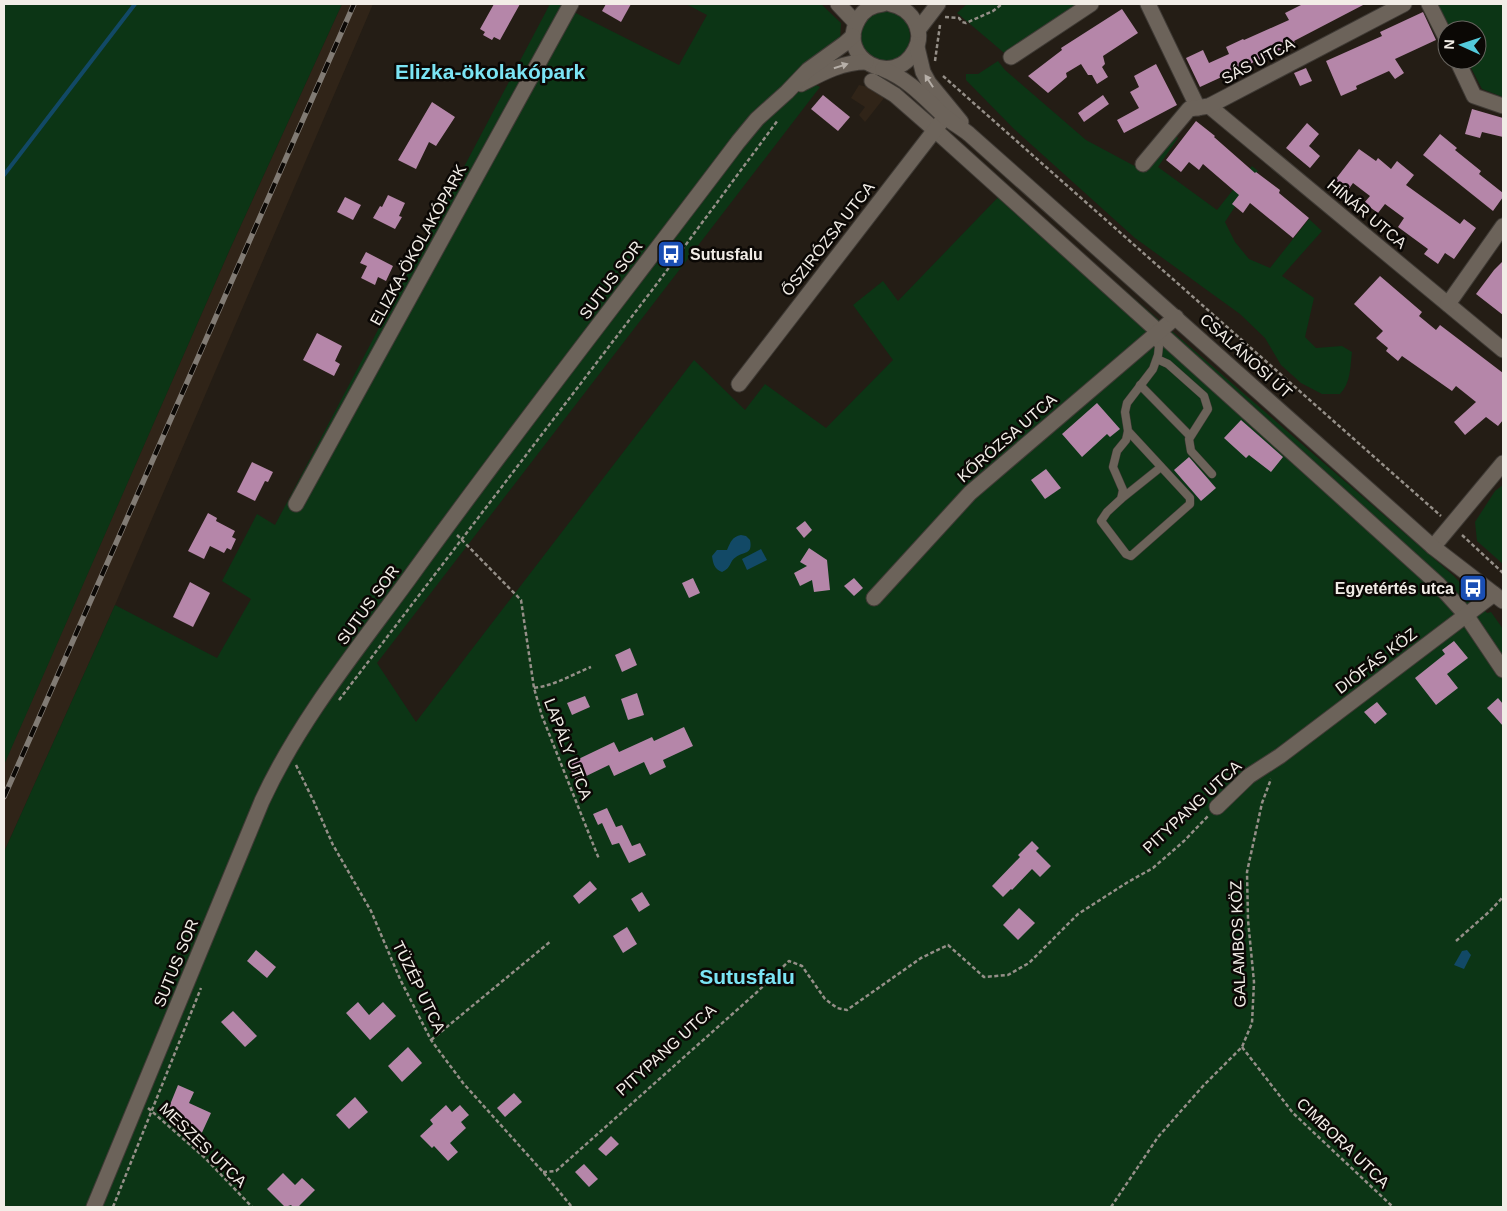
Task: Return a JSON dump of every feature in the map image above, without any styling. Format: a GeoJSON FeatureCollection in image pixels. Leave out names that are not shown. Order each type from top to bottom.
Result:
{"type":"FeatureCollection","features":[{"type":"Feature","properties":{"kind":"street","name":"ELIZKA-ÖKOLAKÓPARK"},"geometry":{"type":"LineString","coordinates":[[296,504],[571,4]]}},
{"type":"Feature","properties":{"kind":"street"},"geometry":{"type":"LineString","coordinates":[[838,4],[854,30],[856,51],[866,62]]}},
{"type":"Feature","properties":{"kind":"street"},"geometry":{"type":"LineString","coordinates":[[787,92],[808,70],[844,44],[864,12],[870,7],[882,4]]}},
{"type":"Feature","properties":{"kind":"street"},"geometry":{"type":"LineString","coordinates":[[898,4],[911,15],[918,30],[939,10]]}},
{"type":"Feature","properties":{"kind":"street"},"geometry":{"type":"LineString","coordinates":[[1011,56],[1091,4]]}},
{"type":"Feature","properties":{"kind":"street"},"geometry":{"type":"LineString","coordinates":[[1148,4],[1203,107]]}},
{"type":"Feature","properties":{"kind":"street","name":"SÁS UTCA"},"geometry":{"type":"LineString","coordinates":[[1143,164],[1189,109],[1203,107],[1404,4]]}},
{"type":"Feature","properties":{"kind":"street"},"geometry":{"type":"LineString","coordinates":[[1429,4],[1437,20]]}},
{"type":"Feature","properties":{"kind":"street","name":"CSALÁNOSI ÚT"},"geometry":{"type":"LineString","coordinates":[[918,30],[917,47],[923,72],[929,83],[949,106],[968,134]]}},
{"type":"Feature","properties":{"kind":"street"},"geometry":{"type":"LineString","coordinates":[[883,69],[894,68],[904,64],[912,57],[917,47]]}},
{"type":"Feature","properties":{"kind":"street"},"geometry":{"type":"LineString","coordinates":[[787,92],[824,72],[846,64],[866,62]]}},
{"type":"Feature","properties":{"kind":"street","name":"CSALÁNOSI ÚT"},"geometry":{"type":"LineString","coordinates":[[866,62],[898,75],[909,82],[945,117],[968,134],[1176,317],[1433,547],[1499,597]]}},
{"type":"Feature","properties":{"kind":"street"},"geometry":{"type":"LineString","coordinates":[[1462,70],[1474,96],[1503,106]]}},
{"type":"Feature","properties":{"kind":"street"},"geometry":{"type":"LineString","coordinates":[[872,81],[895,95],[935,130],[1155,334],[1438,584],[1466,615],[1503,670]]}},
{"type":"Feature","properties":{"kind":"street","name":"SUTUS SOR"},"geometry":{"type":"LineString","coordinates":[[94,1207],[273,777],[306,722],[446,527],[738,142],[758,118],[787,92]]}},
{"type":"Feature","properties":{"kind":"street","name":"HÍNÁR UTCA"},"geometry":{"type":"LineString","coordinates":[[1203,107],[1503,350]]}},
{"type":"Feature","properties":{"kind":"street","name":"ŐSZIRÓZSA UTCA"},"geometry":{"type":"LineString","coordinates":[[738,384],[945,117]]}},
{"type":"Feature","properties":{"kind":"street"},"geometry":{"type":"LineString","coordinates":[[1448,304],[1503,226]]}},
{"type":"Feature","properties":{"kind":"street","name":"KŐRÓZSA UTCA"},"geometry":{"type":"LineString","coordinates":[[874,598],[970,493],[1176,317]]}},
{"type":"Feature","properties":{"kind":"street"},"geometry":{"type":"LineString","coordinates":[[1433,547],[1503,463]]}},
{"type":"Feature","properties":{"kind":"street","name":"DIÓFÁS KÖZ"},"geometry":{"type":"LineString","coordinates":[[1280,756],[1466,615],[1499,597]]}},
{"type":"Feature","properties":{"kind":"street","name":"PITYPANG UTCA"},"geometry":{"type":"LineString","coordinates":[[1216,806],[1249,776],[1280,756]]}},
{"type":"Feature","properties":{"kind":"lane"},"geometry":{"type":"LineString","coordinates":[[1122,499],[1123,490],[1113,467],[1116,451],[1126,440],[1128,431],[1125,412],[1127,402],[1153,369],[1157,359],[1159,346],[1155,334]]}},
{"type":"Feature","properties":{"kind":"lane"},"geometry":{"type":"LineString","coordinates":[[1157,359],[1168,364],[1204,396],[1208,409],[1189,439],[1191,451],[1212,474]]}},
{"type":"Feature","properties":{"kind":"lane"},"geometry":{"type":"LineString","coordinates":[[1140,385],[1190,436]]}},
{"type":"Feature","properties":{"kind":"lane"},"geometry":{"type":"LineString","coordinates":[[1128,431],[1190,498],[1190,504],[1131,556],[1126,554],[1101,521],[1107,512],[1161,467]]}},
{"type":"Feature","properties":{"kind":"path"},"geometry":{"type":"LineString","coordinates":[[923,72],[935,65],[939,10],[966,23],[1002,4]]}},
{"type":"Feature","properties":{"kind":"path"},"geometry":{"type":"LineString","coordinates":[[939,73],[1503,573]]}},
{"type":"Feature","properties":{"kind":"path"},"geometry":{"type":"LineString","coordinates":[[336,704],[659,281],[784,113]]}},
{"type":"Feature","properties":{"kind":"path","name":"LAPÁLY UTCA"},"geometry":{"type":"LineString","coordinates":[[446,527],[462,539],[521,600],[534,688],[542,716],[599,859]]}},
{"type":"Feature","properties":{"kind":"path"},"geometry":{"type":"LineString","coordinates":[[534,688],[554,685],[579,671],[591,667]]}},
{"type":"Feature","properties":{"kind":"path","name":"GALAMBOS KÖZ"},"geometry":{"type":"LineString","coordinates":[[1111,1207],[1158,1137],[1242,1047],[1252,1023],[1254,982],[1248,920],[1247,872],[1262,803],[1280,756]]}},
{"type":"Feature","properties":{"kind":"path","name":"TÜZÉP UTCA"},"geometry":{"type":"LineString","coordinates":[[291,771],[295,762],[333,845],[371,911],[400,979],[431,1040],[463,1084],[543,1172],[572,1207]]}},
{"type":"Feature","properties":{"kind":"path","name":"PITYPANG UTCA"},"geometry":{"type":"LineString","coordinates":[[543,1172],[556,1171],[756,993],[789,961],[802,966],[825,999],[837,1008],[847,1010],[920,958],[948,945],[984,977],[1008,975],[1029,963],[1078,914],[1153,868],[1184,841],[1216,806]]}},
{"type":"Feature","properties":{"kind":"path"},"geometry":{"type":"LineString","coordinates":[[1456,942],[1503,897]]}},
{"type":"Feature","properties":{"kind":"path"},"geometry":{"type":"LineString","coordinates":[[431,1040],[551,941]]}},
{"type":"Feature","properties":{"kind":"path"},"geometry":{"type":"LineString","coordinates":[[113,1207],[204,982]]}},
{"type":"Feature","properties":{"kind":"path","name":"CIMBORA UTCA"},"geometry":{"type":"LineString","coordinates":[[1242,1047],[1293,1113],[1393,1207]]}},
{"type":"Feature","properties":{"kind":"path","name":"MESZES UTCA"},"geometry":{"type":"LineString","coordinates":[[138,1100],[205,1158],[252,1207]]}},
{"type":"Feature","properties":{"kind":"shaded area"},"geometry":{"type":"Polygon","coordinates":[[[342,4],[373,4],[115,605],[4,852],[4,764],[230,249],[342,4]]]}},
{"type":"Feature","properties":{"kind":"shaded area"},"geometry":{"type":"Polygon","coordinates":[[[859,85],[872,88],[884,98],[865,122],[859,115],[865,107],[851,98],[859,85]]]}},
{"type":"Feature","properties":{"kind":"green space"},"geometry":{"type":"Polygon","coordinates":[[[4,4],[342,4],[230,249],[4,765],[4,4]]]}},
{"type":"Feature","properties":{"kind":"green space"},"geometry":{"type":"Polygon","coordinates":[[[550,4],[558,4],[679,65],[707,15],[686,4],[821,4],[841,23],[840,41],[801,77],[820,87],[377,663],[416,722],[694,360],[745,410],[765,384],[826,428],[893,360],[853,305],[883,281],[898,301],[1007,188],[1454,576],[1487,613],[1491,612],[1503,629],[1503,1207],[4,1207],[4,852],[115,605],[217,658],[251,599],[222,581],[257,514],[275,525],[550,4]]]}},
{"type":"Feature","properties":{"kind":"green space"},"geometry":{"type":"Polygon","coordinates":[[[967,4],[1099,4],[1016,63],[957,13],[967,4]]]}},
{"type":"Feature","properties":{"kind":"green space"},"geometry":{"type":"Polygon","coordinates":[[[1438,4],[1503,4],[1503,97],[1482,89],[1472,70],[1487,70],[1487,20],[1446,20],[1438,4]]]}},
{"type":"Feature","properties":{"kind":"green space"},"geometry":{"type":"Polygon","coordinates":[[[880,11],[890,11],[903,18],[910,31],[910,41],[903,54],[890,61],[880,61],[871,57],[864,50],[860,41],[860,31],[864,22],[871,15],[880,11]]]}},
{"type":"Feature","properties":{"kind":"green space"},"geometry":{"type":"Polygon","coordinates":[[[998,61],[1005,70],[1086,140],[1142,170],[1173,133],[1178,138],[1158,167],[1217,210],[1252,166],[1258,171],[1225,222],[1235,242],[1249,259],[1270,268],[1309,219],[1322,231],[1282,276],[1314,298],[1305,337],[1316,348],[1342,346],[1352,352],[1348,380],[1340,394],[1322,394],[1301,383],[1281,365],[1265,338],[1240,314],[1135,238],[1014,129],[966,80],[966,74],[978,74],[998,61]]]}},
{"type":"Feature","properties":{"kind":"green space"},"geometry":{"type":"Polygon","coordinates":[[[1503,485],[1503,564],[1477,541],[1475,522],[1495,491],[1503,485]]]}},
{"type":"Feature","properties":{"kind":"water"},"geometry":{"type":"Polygon","coordinates":[[[741,535],[746,536],[750,540],[749,550],[734,559],[725,570],[719,571],[714,566],[712,556],[717,550],[727,550],[732,540],[741,535]]]}},
{"type":"Feature","properties":{"kind":"water"},"geometry":{"type":"Polygon","coordinates":[[[761,549],[767,560],[747,570],[742,559],[761,549]]]}},
{"type":"Feature","properties":{"kind":"water"},"geometry":{"type":"Polygon","coordinates":[[[1467,950],[1471,955],[1464,969],[1454,965],[1462,951],[1467,950]]]}},
{"type":"Feature","properties":{"kind":"building"},"geometry":{"type":"Polygon","coordinates":[[[494,4],[520,4],[500,40],[494,37],[492,40],[483,35],[485,32],[480,29],[494,4]]]}},
{"type":"Feature","properties":{"kind":"building"},"geometry":{"type":"Polygon","coordinates":[[[606,4],[631,4],[621,22],[602,11],[606,4]]]}},
{"type":"Feature","properties":{"kind":"building"},"geometry":{"type":"Polygon","coordinates":[[[1303,4],[1365,4],[1294,41],[1295,43],[1200,87],[1186,58],[1203,50],[1209,63],[1229,54],[1226,47],[1289,20],[1285,13],[1303,4]]]}},
{"type":"Feature","properties":{"kind":"building"},"geometry":{"type":"Polygon","coordinates":[[[1122,9],[1138,33],[1103,56],[1105,64],[1102,67],[1108,77],[1097,84],[1092,75],[1088,75],[1081,64],[1066,73],[1067,77],[1048,93],[1028,76],[1062,50],[1061,48],[1122,9]]]}},
{"type":"Feature","properties":{"kind":"building"},"geometry":{"type":"Polygon","coordinates":[[[1423,12],[1436,40],[1395,59],[1404,73],[1395,79],[1389,71],[1356,86],[1357,89],[1341,96],[1326,61],[1382,36],[1380,32],[1423,12]]]}},
{"type":"Feature","properties":{"kind":"building"},"geometry":{"type":"Polygon","coordinates":[[[1156,64],[1177,105],[1124,133],[1117,120],[1139,108],[1130,92],[1139,87],[1134,76],[1156,64]]]}},
{"type":"Feature","properties":{"kind":"building"},"geometry":{"type":"Polygon","coordinates":[[[1306,68],[1312,81],[1300,86],[1294,73],[1306,68]]]}},
{"type":"Feature","properties":{"kind":"building"},"geometry":{"type":"Polygon","coordinates":[[[823,95],[850,117],[838,131],[811,109],[823,95]]]}},
{"type":"Feature","properties":{"kind":"building"},"geometry":{"type":"Polygon","coordinates":[[[1103,95],[1109,104],[1084,122],[1078,113],[1103,95]]]}},
{"type":"Feature","properties":{"kind":"building"},"geometry":{"type":"Polygon","coordinates":[[[432,102],[455,117],[436,146],[429,142],[416,169],[398,160],[432,102]]]}},
{"type":"Feature","properties":{"kind":"building"},"geometry":{"type":"Polygon","coordinates":[[[1472,109],[1503,118],[1503,137],[1482,132],[1480,138],[1465,134],[1472,109]]]}},
{"type":"Feature","properties":{"kind":"building"},"geometry":{"type":"Polygon","coordinates":[[[1196,121],[1255,173],[1280,190],[1279,193],[1309,218],[1293,238],[1250,203],[1243,213],[1232,204],[1239,195],[1203,164],[1199,170],[1189,162],[1181,172],[1166,160],[1196,121]]]}},
{"type":"Feature","properties":{"kind":"building"},"geometry":{"type":"Polygon","coordinates":[[[1307,123],[1319,134],[1309,146],[1320,156],[1310,168],[1286,148],[1307,123]]]}},
{"type":"Feature","properties":{"kind":"building"},"geometry":{"type":"Polygon","coordinates":[[[1440,134],[1457,148],[1455,150],[1481,171],[1479,174],[1503,193],[1503,197],[1493,211],[1423,155],[1440,134]]]}},
{"type":"Feature","properties":{"kind":"building"},"geometry":{"type":"Polygon","coordinates":[[[1359,149],[1376,161],[1378,158],[1391,169],[1397,161],[1414,175],[1406,185],[1460,224],[1464,219],[1476,228],[1454,259],[1445,253],[1438,264],[1424,254],[1428,249],[1398,227],[1404,218],[1385,204],[1378,213],[1364,203],[1370,196],[1353,183],[1348,190],[1335,180],[1359,149]]]}},
{"type":"Feature","properties":{"kind":"building"},"geometry":{"type":"Polygon","coordinates":[[[388,195],[405,203],[399,216],[402,217],[395,229],[373,218],[380,206],[382,207],[388,195]]]}},
{"type":"Feature","properties":{"kind":"building"},"geometry":{"type":"Polygon","coordinates":[[[345,197],[361,205],[353,220],[337,212],[345,197]]]}},
{"type":"Feature","properties":{"kind":"building"},"geometry":{"type":"Polygon","coordinates":[[[366,252],[393,266],[386,281],[378,277],[375,285],[361,278],[367,266],[360,263],[366,252]]]}},
{"type":"Feature","properties":{"kind":"building"},"geometry":{"type":"Polygon","coordinates":[[[1503,261],[1503,315],[1476,294],[1503,261]]]}},
{"type":"Feature","properties":{"kind":"building"},"geometry":{"type":"Polygon","coordinates":[[[1380,276],[1422,312],[1419,316],[1436,330],[1440,325],[1503,373],[1503,420],[1498,426],[1486,417],[1465,435],[1454,422],[1476,402],[1456,386],[1452,391],[1402,356],[1398,361],[1386,351],[1388,348],[1376,338],[1383,331],[1354,304],[1380,276]]]}},
{"type":"Feature","properties":{"kind":"building"},"geometry":{"type":"Polygon","coordinates":[[[317,333],[342,346],[335,361],[340,364],[334,376],[303,360],[317,333]]]}},
{"type":"Feature","properties":{"kind":"building"},"geometry":{"type":"Polygon","coordinates":[[[1097,403],[1120,429],[1110,437],[1107,434],[1082,457],[1062,434],[1097,403]]]}},
{"type":"Feature","properties":{"kind":"building"},"geometry":{"type":"Polygon","coordinates":[[[1241,420],[1283,457],[1271,472],[1249,455],[1246,458],[1224,438],[1241,420]]]}},
{"type":"Feature","properties":{"kind":"building"},"geometry":{"type":"Polygon","coordinates":[[[1189,457],[1216,488],[1201,501],[1174,470],[1189,457]]]}},
{"type":"Feature","properties":{"kind":"building"},"geometry":{"type":"Polygon","coordinates":[[[252,462],[273,472],[268,482],[265,481],[255,501],[237,492],[252,462]]]}},
{"type":"Feature","properties":{"kind":"building"},"geometry":{"type":"Polygon","coordinates":[[[1046,469],[1061,488],[1045,499],[1031,480],[1046,469]]]}},
{"type":"Feature","properties":{"kind":"building"},"geometry":{"type":"Polygon","coordinates":[[[208,513],[217,518],[216,521],[235,531],[232,537],[236,539],[231,550],[227,548],[224,553],[210,546],[204,559],[188,551],[208,513]]]}},
{"type":"Feature","properties":{"kind":"building"},"geometry":{"type":"Polygon","coordinates":[[[805,521],[812,530],[804,538],[796,528],[805,521]]]}},
{"type":"Feature","properties":{"kind":"building"},"geometry":{"type":"Polygon","coordinates":[[[809,548],[827,560],[830,590],[814,592],[812,580],[800,586],[794,573],[807,566],[800,562],[809,548]]]}},
{"type":"Feature","properties":{"kind":"building"},"geometry":{"type":"Polygon","coordinates":[[[693,578],[700,593],[689,598],[682,583],[693,578]]]}},
{"type":"Feature","properties":{"kind":"building"},"geometry":{"type":"Polygon","coordinates":[[[854,578],[863,588],[854,596],[844,586],[854,578]]]}},
{"type":"Feature","properties":{"kind":"building"},"geometry":{"type":"Polygon","coordinates":[[[190,582],[210,593],[193,627],[173,617],[190,582]]]}},
{"type":"Feature","properties":{"kind":"building"},"geometry":{"type":"Polygon","coordinates":[[[1454,641],[1468,658],[1447,674],[1458,688],[1436,705],[1415,678],[1445,654],[1442,650],[1454,641]]]}},
{"type":"Feature","properties":{"kind":"building"},"geometry":{"type":"Polygon","coordinates":[[[630,648],[637,665],[622,672],[615,655],[630,648]]]}},
{"type":"Feature","properties":{"kind":"building"},"geometry":{"type":"Polygon","coordinates":[[[637,693],[644,715],[628,720],[621,699],[637,693]]]}},
{"type":"Feature","properties":{"kind":"building"},"geometry":{"type":"Polygon","coordinates":[[[585,696],[590,707],[572,715],[567,703],[585,696]]]}},
{"type":"Feature","properties":{"kind":"building"},"geometry":{"type":"Polygon","coordinates":[[[1498,698],[1503,704],[1503,726],[1487,708],[1498,698]]]}},
{"type":"Feature","properties":{"kind":"building"},"geometry":{"type":"Polygon","coordinates":[[[1377,702],[1387,714],[1375,724],[1364,712],[1377,702]]]}},
{"type":"Feature","properties":{"kind":"building"},"geometry":{"type":"Polygon","coordinates":[[[684,727],[693,746],[663,760],[666,767],[650,775],[644,762],[614,776],[609,765],[576,781],[568,764],[614,742],[619,752],[652,737],[654,741],[684,727]]]}},
{"type":"Feature","properties":{"kind":"building"},"geometry":{"type":"Polygon","coordinates":[[[607,808],[616,827],[622,825],[632,846],[640,843],[646,855],[629,863],[619,843],[612,845],[602,823],[598,825],[593,814],[607,808]]]}},
{"type":"Feature","properties":{"kind":"building"},"geometry":{"type":"Polygon","coordinates":[[[1032,841],[1039,848],[1036,851],[1051,866],[1040,877],[1032,869],[1003,897],[992,886],[1020,857],[1018,855],[1032,841]]]}},
{"type":"Feature","properties":{"kind":"building"},"geometry":{"type":"Polygon","coordinates":[[[590,881],[597,889],[579,904],[573,896],[590,881]]]}},
{"type":"Feature","properties":{"kind":"building"},"geometry":{"type":"Polygon","coordinates":[[[642,892],[650,905],[639,912],[631,899],[642,892]]]}},
{"type":"Feature","properties":{"kind":"building"},"geometry":{"type":"Polygon","coordinates":[[[1019,908],[1035,923],[1018,940],[1003,925],[1019,908]]]}},
{"type":"Feature","properties":{"kind":"building"},"geometry":{"type":"Polygon","coordinates":[[[627,927],[637,944],[623,953],[613,936],[627,927]]]}},
{"type":"Feature","properties":{"kind":"building"},"geometry":{"type":"Polygon","coordinates":[[[256,950],[276,967],[267,978],[247,961],[256,950]]]}},
{"type":"Feature","properties":{"kind":"building"},"geometry":{"type":"Polygon","coordinates":[[[358,1002],[369,1015],[383,1002],[396,1016],[370,1040],[346,1013],[358,1002]]]}},
{"type":"Feature","properties":{"kind":"building"},"geometry":{"type":"Polygon","coordinates":[[[233,1011],[257,1036],[245,1047],[221,1022],[233,1011]]]}},
{"type":"Feature","properties":{"kind":"building"},"geometry":{"type":"Polygon","coordinates":[[[408,1047],[422,1063],[402,1082],[388,1066],[408,1047]]]}},
{"type":"Feature","properties":{"kind":"building"},"geometry":{"type":"Polygon","coordinates":[[[178,1085],[194,1092],[189,1103],[211,1113],[199,1139],[189,1134],[192,1128],[165,1117],[178,1085]]]}},
{"type":"Feature","properties":{"kind":"building"},"geometry":{"type":"Polygon","coordinates":[[[514,1093],[522,1102],[505,1117],[497,1108],[514,1093]]]}},
{"type":"Feature","properties":{"kind":"building"},"geometry":{"type":"Polygon","coordinates":[[[355,1097],[368,1112],[349,1129],[336,1115],[355,1097]]]}},
{"type":"Feature","properties":{"kind":"building"},"geometry":{"type":"Polygon","coordinates":[[[446,1105],[452,1112],[460,1105],[469,1115],[461,1122],[466,1128],[450,1143],[458,1152],[448,1161],[434,1146],[432,1148],[420,1136],[433,1124],[430,1120],[446,1105]]]}},
{"type":"Feature","properties":{"kind":"building"},"geometry":{"type":"Polygon","coordinates":[[[611,1136],[619,1144],[606,1156],[598,1149],[611,1136]]]}},
{"type":"Feature","properties":{"kind":"building"},"geometry":{"type":"Polygon","coordinates":[[[584,1164],[598,1179],[589,1187],[575,1172],[584,1164]]]}},
{"type":"Feature","properties":{"kind":"building"},"geometry":{"type":"Polygon","coordinates":[[[283,1173],[295,1185],[302,1178],[315,1190],[298,1207],[291,1205],[285,1207],[267,1189],[283,1173]]]}},
{"type":"Feature","properties":{"kind":"waterway"},"geometry":{"type":"LineString","coordinates":[[4,175],[135,4]]}},
{"type":"Feature","properties":{"kind":"railway"},"geometry":{"type":"LineString","coordinates":[[4,797],[354,4]]}},
{"type":"Feature","properties":{"kind":"place","name":"Sutusfalu"},"geometry":{"type":"Point","coordinates":[671,254]}},
{"type":"Feature","properties":{"kind":"place","name":"Egyetértés utca"},"geometry":{"type":"Point","coordinates":[1473,588]}},
{"type":"Feature","properties":{"kind":"district","name":"Elizka-ökolakópark"},"geometry":{"type":"Point","coordinates":[490,71]}},
{"type":"Feature","properties":{"kind":"district","name":"Sutusfalu"},"geometry":{"type":"Point","coordinates":[747,976]}}]}
